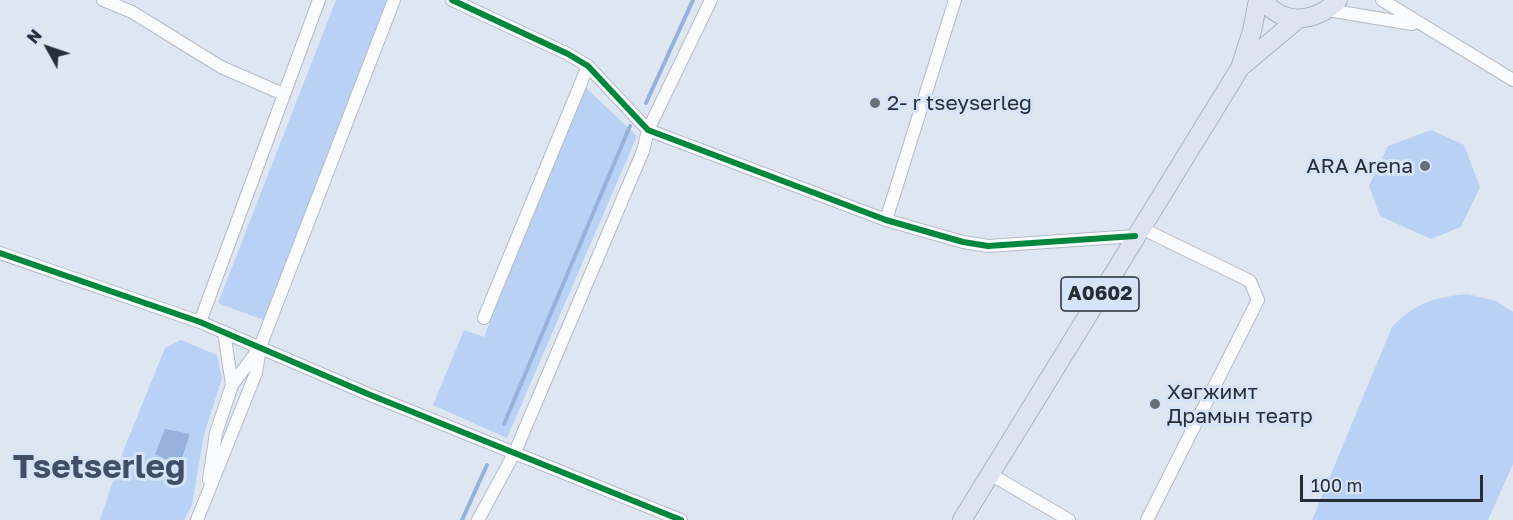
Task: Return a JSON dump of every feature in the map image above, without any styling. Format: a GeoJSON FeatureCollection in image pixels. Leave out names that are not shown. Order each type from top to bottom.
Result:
{"type":"FeatureCollection","features":[{"type":"Feature","properties":{"kind":"highway","name":"A0602"},"geometry":{"type":"LineString","coordinates":[[962,520],[1240,68],[1252,32],[1258,0]]}},
{"type":"Feature","properties":{"kind":"highway"},"geometry":{"type":"LineString","coordinates":[[1263,0],[1268,7],[1282,16],[1299,19]]}},
{"type":"Feature","properties":{"kind":"highway","name":"A0602"},"geometry":{"type":"LineString","coordinates":[[1240,68],[1268,42],[1299,19],[1316,17],[1333,5]]}},
{"type":"Feature","properties":{"kind":"street"},"geometry":{"type":"LineString","coordinates":[[103,0],[132,12],[221,68],[283,94]]}},
{"type":"Feature","properties":{"kind":"street"},"geometry":{"type":"LineString","coordinates":[[200,322],[319,0]]}},
{"type":"Feature","properties":{"kind":"street"},"geometry":{"type":"LineString","coordinates":[[197,520],[256,373],[260,347],[394,0]]}},
{"type":"Feature","properties":{"kind":"street"},"geometry":{"type":"LineString","coordinates":[[452,0],[568,54],[588,66],[648,130],[886,220],[963,242],[988,246],[1138,232],[1250,281],[1258,300],[1147,520]]}},
{"type":"Feature","properties":{"kind":"street"},"geometry":{"type":"LineString","coordinates":[[478,520],[515,452],[643,151],[648,130],[711,0]]}},
{"type":"Feature","properties":{"kind":"street"},"geometry":{"type":"LineString","coordinates":[[886,220],[956,0]]}},
{"type":"Feature","properties":{"kind":"street"},"geometry":{"type":"LineString","coordinates":[[1382,0],[1513,80]]}},
{"type":"Feature","properties":{"kind":"street"},"geometry":{"type":"LineString","coordinates":[[1333,5],[1425,27]]}},
{"type":"Feature","properties":{"kind":"street"},"geometry":{"type":"LineString","coordinates":[[484,318],[588,66]]}},
{"type":"Feature","properties":{"kind":"street"},"geometry":{"type":"LineString","coordinates":[[0,253],[200,322],[368,394],[681,520]]}},
{"type":"Feature","properties":{"kind":"street"},"geometry":{"type":"LineString","coordinates":[[224,332],[232,386]]}},
{"type":"Feature","properties":{"kind":"street"},"geometry":{"type":"LineString","coordinates":[[206,502],[216,433],[232,386],[260,347]]}},
{"type":"Feature","properties":{"kind":"street"},"geometry":{"type":"LineString","coordinates":[[990,474],[1069,520]]}},
{"type":"Feature","properties":{"kind":"shaded area"},"geometry":{"type":"Polygon","coordinates":[[[336,0],[391,0],[266,321],[218,303],[336,0]]]}},
{"type":"Feature","properties":{"kind":"shaded area"},"geometry":{"type":"Polygon","coordinates":[[[583,85],[637,136],[507,438],[433,405],[464,330],[484,337],[583,85]]]}},
{"type":"Feature","properties":{"kind":"shaded area","name":"ARA Arena"},"geometry":{"type":"Polygon","coordinates":[[[1431,130],[1464,145],[1480,187],[1461,227],[1431,239],[1380,216],[1369,186],[1388,146],[1431,130]]]}},
{"type":"Feature","properties":{"kind":"shaded area"},"geometry":{"type":"Polygon","coordinates":[[[1467,294],[1496,301],[1513,312],[1513,464],[1488,520],[1312,520],[1392,327],[1409,312],[1426,303],[1444,297],[1467,294]]]}},
{"type":"Feature","properties":{"kind":"shaded area"},"geometry":{"type":"Polygon","coordinates":[[[181,340],[217,355],[222,378],[204,435],[192,505],[184,520],[100,520],[124,449],[165,348],[181,340]]]}},
{"type":"Feature","properties":{"kind":"shaded area"},"geometry":{"type":"Polygon","coordinates":[[[165,429],[190,434],[179,466],[155,454],[165,429]]]}},
{"type":"Feature","properties":{"kind":"waterway"},"geometry":{"type":"LineString","coordinates":[[646,103],[693,0]]}},
{"type":"Feature","properties":{"kind":"waterway"},"geometry":{"type":"LineString","coordinates":[[504,424],[630,126]]}},
{"type":"Feature","properties":{"kind":"waterway"},"geometry":{"type":"LineString","coordinates":[[462,520],[487,465]]}},
{"type":"Feature","properties":{"kind":"cycle path"},"geometry":{"type":"LineString","coordinates":[[452,0],[568,54],[588,66],[648,130],[886,220],[963,242],[988,246],[1135,236]]}},
{"type":"Feature","properties":{"kind":"cycle path"},"geometry":{"type":"LineString","coordinates":[[0,253],[200,322],[368,394],[681,520]]}},
{"type":"Feature","properties":{"kind":"place","name":"2- r tseyserleg"},"geometry":{"type":"Point","coordinates":[875,103]}},
{"type":"Feature","properties":{"kind":"place","name":"ARA Arena"},"geometry":{"type":"Point","coordinates":[1425,166]}},
{"type":"Feature","properties":{"kind":"place","name":"Хөгжимт Драмын театр"},"geometry":{"type":"Point","coordinates":[1155,404]}},
{"type":"Feature","properties":{"kind":"district","name":"Tsetserleg"},"geometry":{"type":"Point","coordinates":[99,468]}}]}
